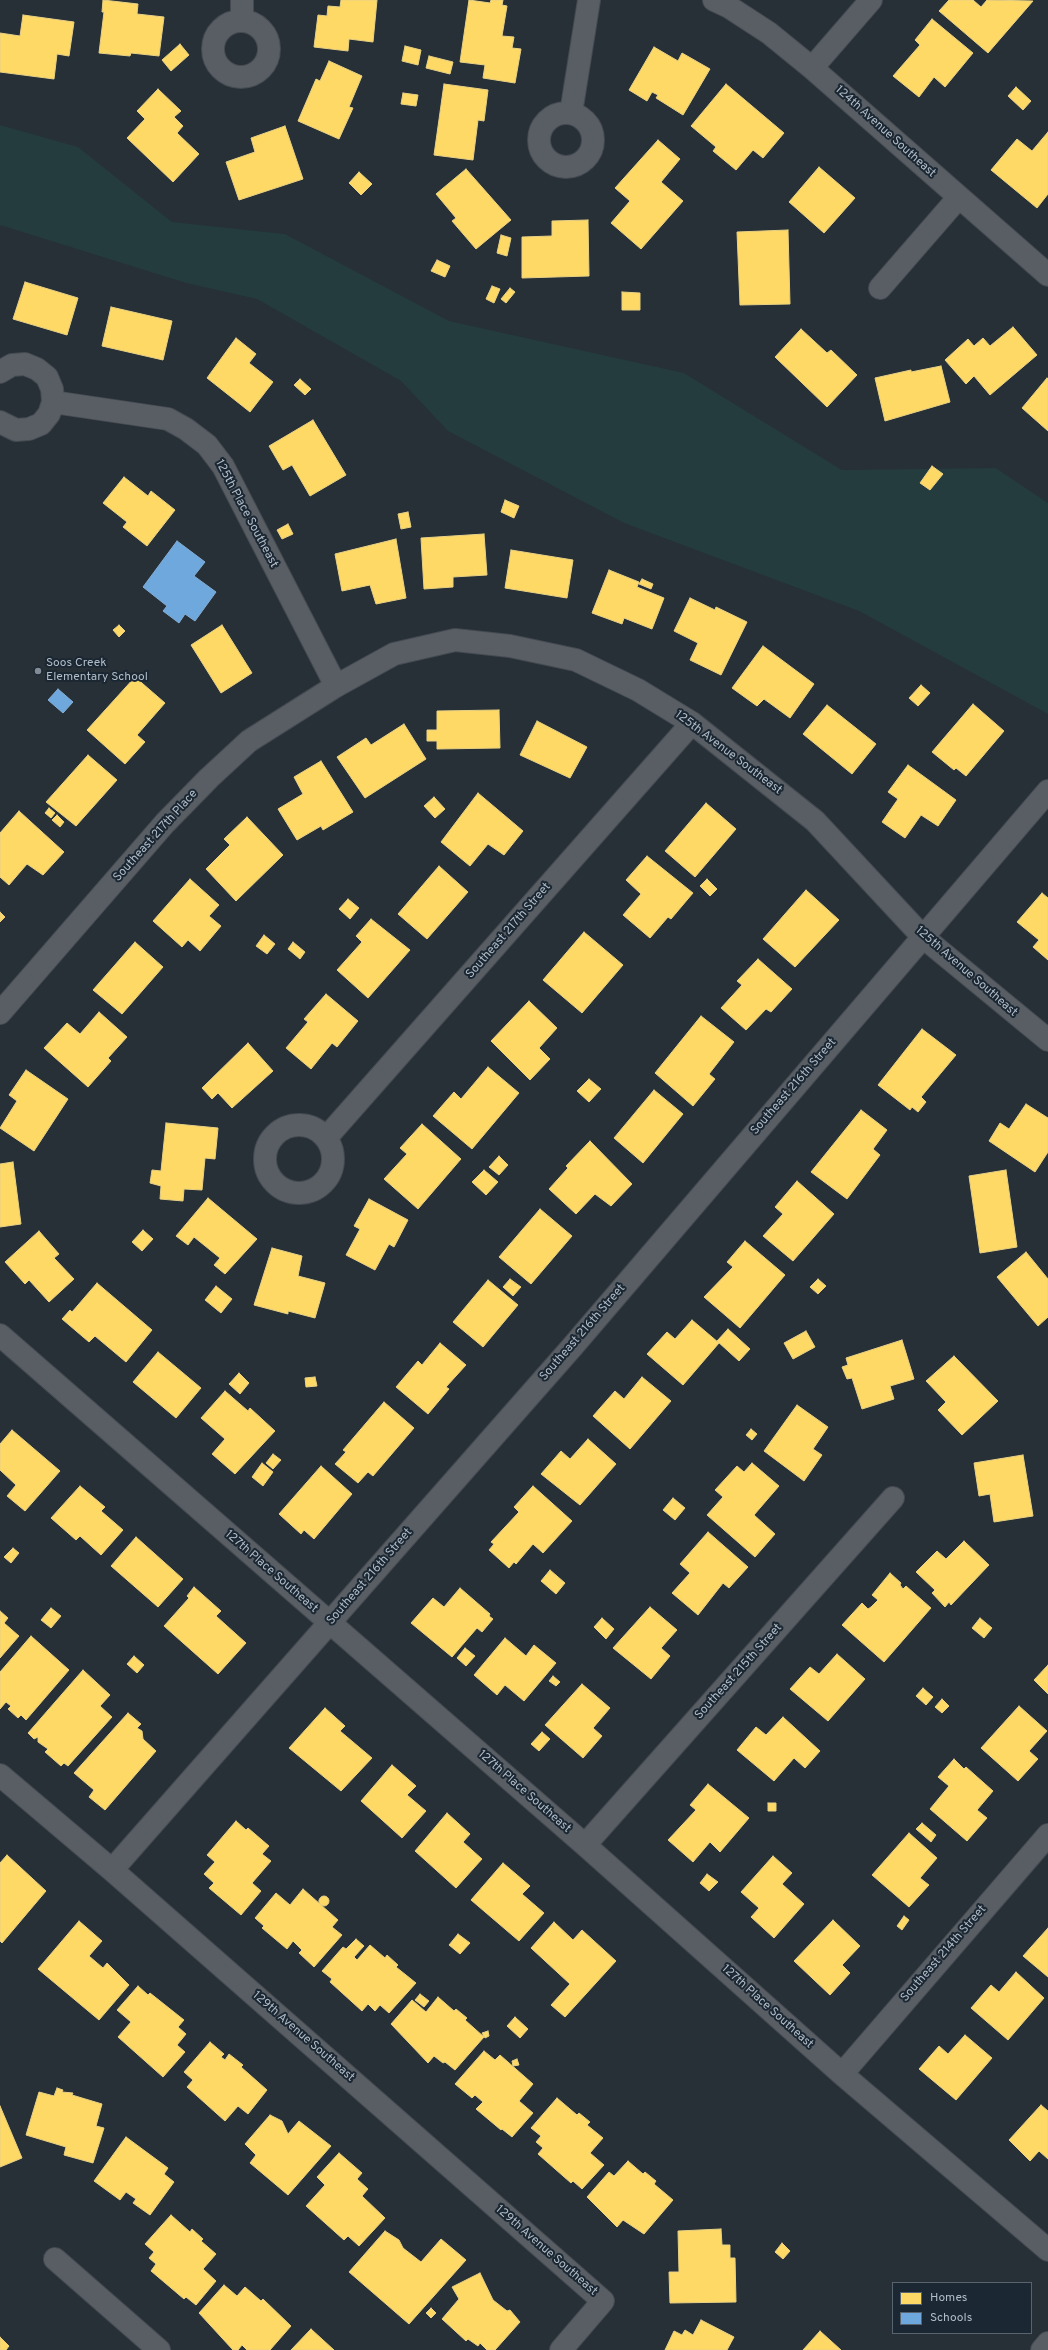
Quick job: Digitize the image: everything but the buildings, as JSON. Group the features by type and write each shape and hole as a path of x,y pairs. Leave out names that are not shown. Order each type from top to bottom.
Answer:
{"street":[{"path":"571,113 589,0"},
{"name":"124th Avenue Southeast","path":"714,0 729,7 769,33 812,68 1048,275"},
{"path":"812,68 871,0"},
{"path":"880,288 959,197"},
{"path":"0,372 12,366 25,364 37,369 47,377 52,389 53,402 49,414 41,424 29,429 16,430 0,422"},
{"name":"125th Place Southeast","path":"53,402 168,419 186,429 207,445 223,466 336,686"},
{"name":"125th Avenue Southeast","path":"336,686 394,654 455,640 510,646 576,660 638,690 692,723 814,821 923,937 1048,1040"},
{"name":"Southeast 217th Place","path":"0,1013 165,823 209,778 249,741 336,686"},
{"name":"Southeast 217th Street","path":"326,1138 692,723"},
{"name":"Southeast 216th Street","path":"112,1870 578,1340 1048,791"},
{"name":"127th Place Southeast","path":"0,1335 585,1845 842,2074 1048,2250"},
{"name":"Southeast 215th Street","path":"585,1845 892,1498"},
{"name":"129th Avenue Southeast","path":"0,1775 112,1870 603,2301 561,2350"},
{"name":"Southeast 214th Street","path":"842,2074 1048,1835"},
{"path":"55,2259 159,2350"},
{"path":"1042,2350 1048,2344"}],"green space":[{"path":"0,125 78,147 172,222 285,234 449,321 684,373 842,470 996,468 1048,503 1048,714 859,611 624,523 448,431 401,381 257,299 186,283 0,225"}],"place":[{"name":"Soos Creek Elementary School","path":"38,671"}]}
